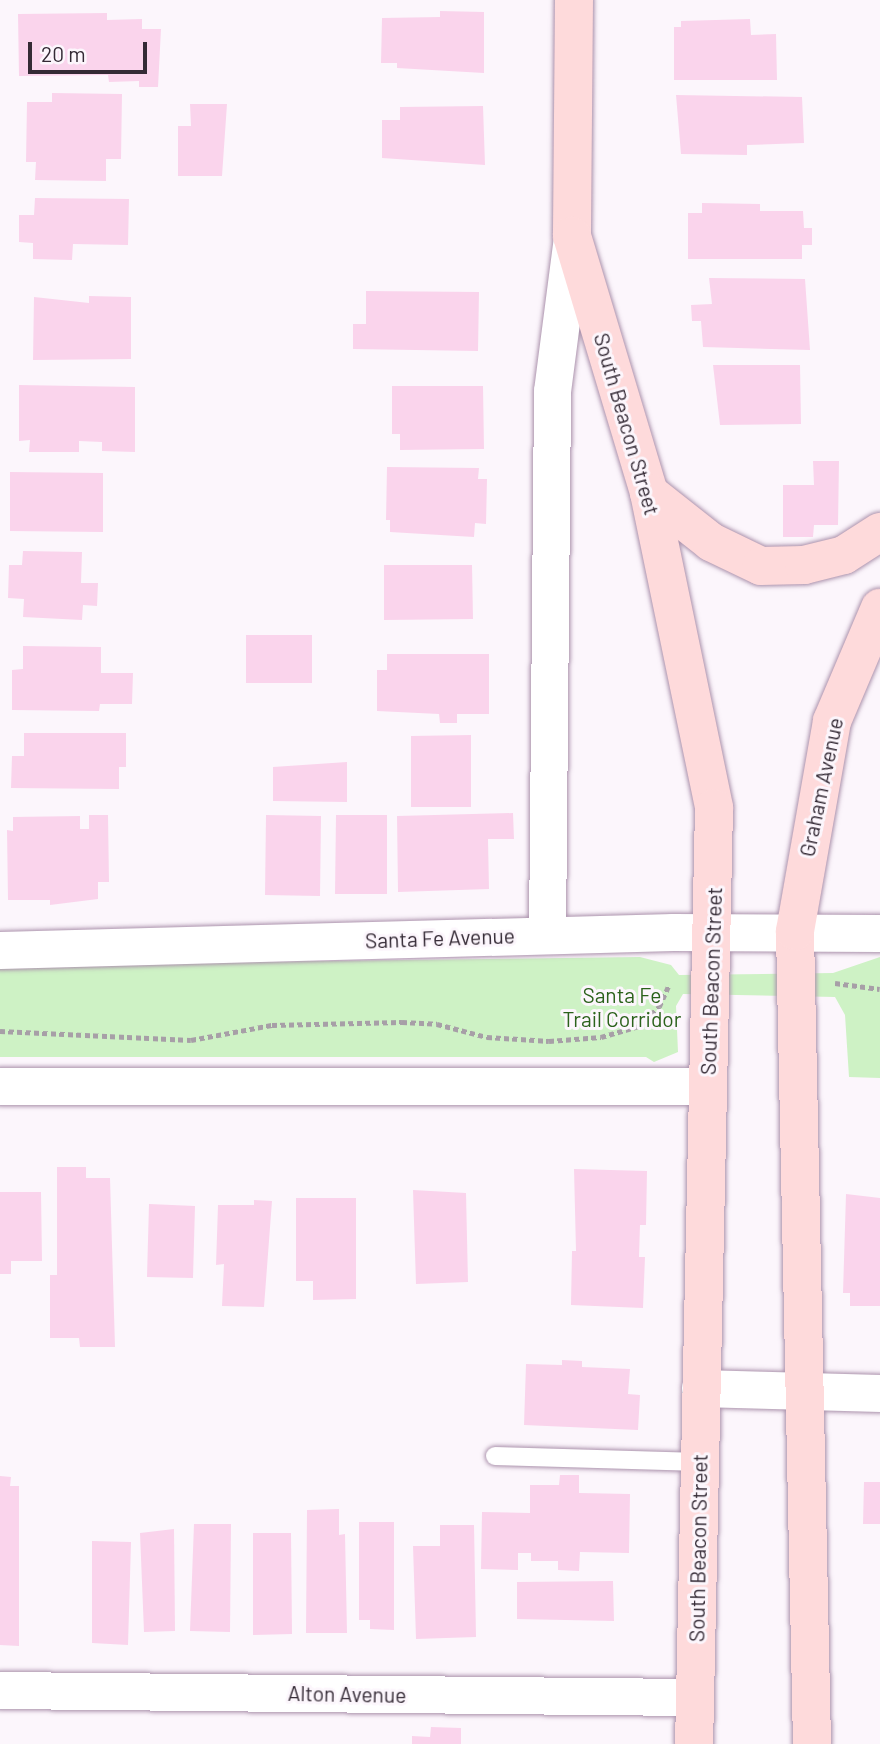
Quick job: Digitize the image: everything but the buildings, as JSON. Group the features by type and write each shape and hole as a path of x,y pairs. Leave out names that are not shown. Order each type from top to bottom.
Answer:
{"street":[{"name":"South Beacon Street","path":"547,935 552,391 572,236 574,0"},
{"name":"South Beacon Street","path":"572,236 649,493 714,808 694,1744"},
{"path":"649,493 711,542 761,566 804,565 844,555 880,532"},
{"name":"Graham Avenue","path":"795,931 832,721 880,608"},
{"path":"795,931 811,1744"},
{"name":"Santa Fe Avenue","path":"0,950 547,935 795,931 880,933"},
{"path":"0,1086 708,1086"},
{"path":"700,1388 880,1393"},
{"name":"Alton Avenue","path":"0,1690 694,1697"}],"lane":[{"path":"495,1456 700,1462"}],"path":[{"path":"0,1031 191,1040 272,1026 402,1022 437,1024 486,1037 549,1041 601,1037 639,1026 659,1007 671,980"},
{"path":"834,983 880,989"}],"green space":[{"name":"Santa Fe Trail Corridor","path":"640,957 671,965 679,975 833,973 880,957 880,1078 849,1077 845,1015 835,997 683,994 676,1006 678,1052 654,1062 646,1057 0,1057 0,965"}]}
